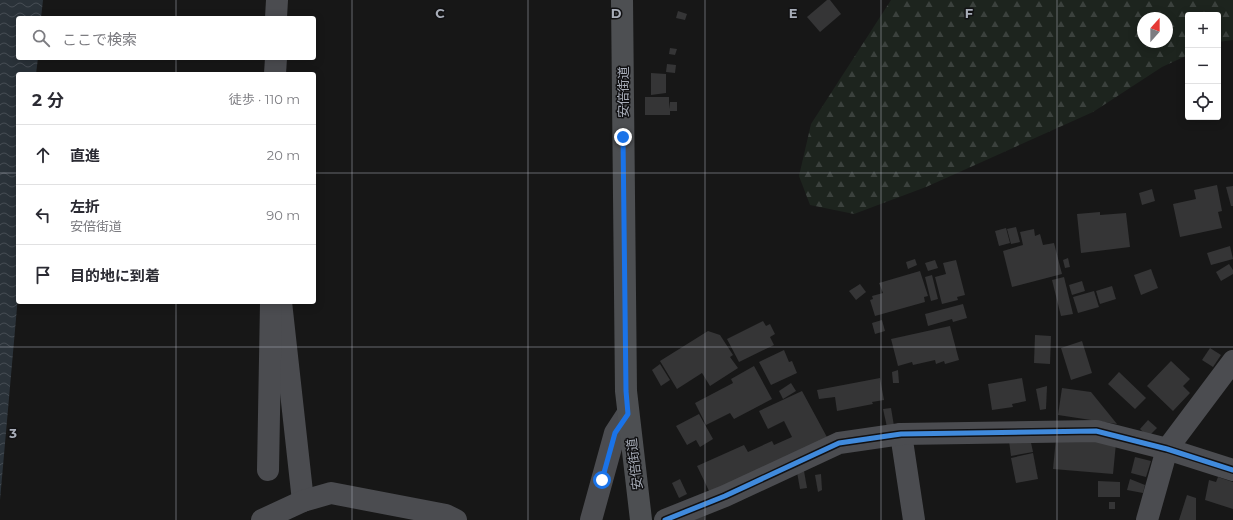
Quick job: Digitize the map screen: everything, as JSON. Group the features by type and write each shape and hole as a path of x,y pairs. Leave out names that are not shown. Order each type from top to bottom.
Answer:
{"main road":[{"name":"安倍街道","path":"622,0 626,391 641,520"}],"street":[{"path":"276,16 277,0"},
{"path":"276,60 276,72"},
{"path":"268,470 271,304"},
{"path":"281,304 303,501"},
{"path":"1147,520 1167,449 1233,361"},
{"path":"591,520 615,433 628,414"},
{"path":"665,520 725,496 839,443 901,434 1096,431 1167,449 1233,470"},
{"path":"901,434 914,520"},
{"path":"262,520 303,501 331,493 446,515 456,520"}],"green space":[{"path":"891,0 1233,0 1233,40 1221,42 1221,12 1185,12 1185,56 1162,67 1093,112 926,187 854,214 810,205 799,176 811,124"}],"water":[{"path":"0,0 43,0 41,16 16,16 16,60 38,60 36,72 16,72 16,304 17,304 0,500"}],"building":[{"path":"827,0 830,0 841,14 820,32 807,17"},
{"path":"678,11 687,14 685,20 676,18"},
{"path":"670,48 677,49 675,55 669,54"},
{"path":"667,64 676,65 675,73 666,72"},
{"path":"651,73 666,74 666,93 651,95"},
{"path":"645,97 669,97 669,109 670,102 677,102 677,111 670,111 670,115 645,115"},
{"path":"1217,185 1222,211 1218,212 1222,228 1180,237 1173,204 1196,199 1194,190"},
{"path":"1233,186 1233,206 1231,206 1226,187"},
{"path":"1152,189 1155,201 1142,205 1139,193"},
{"path":"1100,212 1100,215 1126,213 1130,247 1081,253 1077,214"},
{"path":"1016,227 1020,242 1011,244 1007,229"},
{"path":"1006,228 1010,243 999,246 995,231"},
{"path":"1034,229 1035,236 1040,234 1043,245 1054,243 1062,274 1012,287 1003,251 1023,245 1020,232"},
{"path":"1230,246 1233,259 1211,265 1207,253"},
{"path":"1068,258 1070,267 1065,268 1063,260"},
{"path":"915,259 917,265 908,269 906,262"},
{"path":"935,260 938,268 928,271 925,263"},
{"path":"956,260 965,295 957,297 958,300 942,304 935,277 946,274 943,263"},
{"path":"1229,264 1233,270 1233,274 1221,281 1216,272"},
{"path":"1151,269 1158,288 1141,295 1134,275"},
{"path":"920,271 928,296 924,297 925,302 875,316 870,300 873,299 872,296 883,293 879,283"},
{"path":"932,275 938,299 931,301 925,277"},
{"path":"1064,277 1073,314 1061,316 1052,280"},
{"path":"1082,281 1085,291 1072,295 1069,285"},
{"path":"860,284 866,292 856,300 849,291"},
{"path":"1112,286 1116,299 1100,304 1096,291"},
{"path":"1094,291 1099,307 1078,313 1073,297"},
{"path":"963,304 967,318 953,322 952,319 928,326 925,314"},
{"path":"882,320 885,331 875,334 872,323"},
{"path":"763,321 766,326 770,324 775,334 770,337 774,345 739,362 727,339"},
{"path":"950,326 959,360 945,364 944,361 936,364 935,360 913,365 912,362 898,366 891,339"},
{"path":"708,331 720,335 733,355 730,357 738,368 710,386 702,373 677,389 660,361"},
{"path":"1035,335 1051,336 1050,364 1034,363"},
{"path":"1082,341 1092,373 1071,380 1061,348"},
{"path":"1210,348 1221,355 1213,367 1202,360"},
{"path":"784,350 789,362 792,361 797,373 771,385 759,362"},
{"path":"1171,361 1190,379 1183,386 1190,393 1173,411 1147,386"},
{"path":"660,364 670,380 661,386 652,370"},
{"path":"754,366 772,399 734,419 730,413 706,425 695,403 733,383 731,379"},
{"path":"898,370 899,383 893,383 892,372"},
{"path":"1119,372 1146,398 1135,409 1108,384"},
{"path":"880,378 884,400 872,402 873,404 837,411 835,397 819,399 817,390"},
{"path":"1022,378 1026,401 1012,404 1013,407 992,410 988,384"},
{"path":"791,383 796,391 783,399 779,391"},
{"path":"1047,386 1046,409 1040,410 1036,389"},
{"path":"1062,388 1091,392 1117,424 1058,415"},
{"path":"802,391 828,439 710,493 697,466 744,445 748,452 772,441 774,445 792,437 784,421 768,429 759,411"},
{"path":"891,408 894,426 887,427 883,409"},
{"path":"699,414 713,439 700,447 696,440 687,445 676,426"},
{"path":"1148,420 1157,428 1148,437 1140,429"},
{"path":"1030,438 1033,452 1011,456 1009,441"},
{"path":"1056,438 1116,443 1113,474 1053,469"},
{"path":"1033,453 1038,479 1016,483 1011,458"},
{"path":"1135,457 1151,461 1146,477 1131,473"},
{"path":"804,471 807,488 800,489 797,472"},
{"path":"821,474 822,490 818,492 815,475"},
{"path":"1218,477 1233,482 1233,509 1205,500 1209,480 1216,482"},
{"path":"680,479 687,494 679,498 672,483"},
{"path":"1130,479 1145,485 1143,493 1127,490"},
{"path":"1098,481 1120,482 1120,497 1098,497"},
{"path":"1187,495 1196,498 1196,520 1179,520"},
{"path":"1109,502 1115,502 1115,509 1109,509"},
{"path":"704,514 705,520 682,520"}],"cycle path":[{"path":"665,520 725,496 839,443 901,434 1096,431 1167,449 1233,470"}],"route":[{"path":"602,480 615,433 628,414 626,391 623,137"}]}
